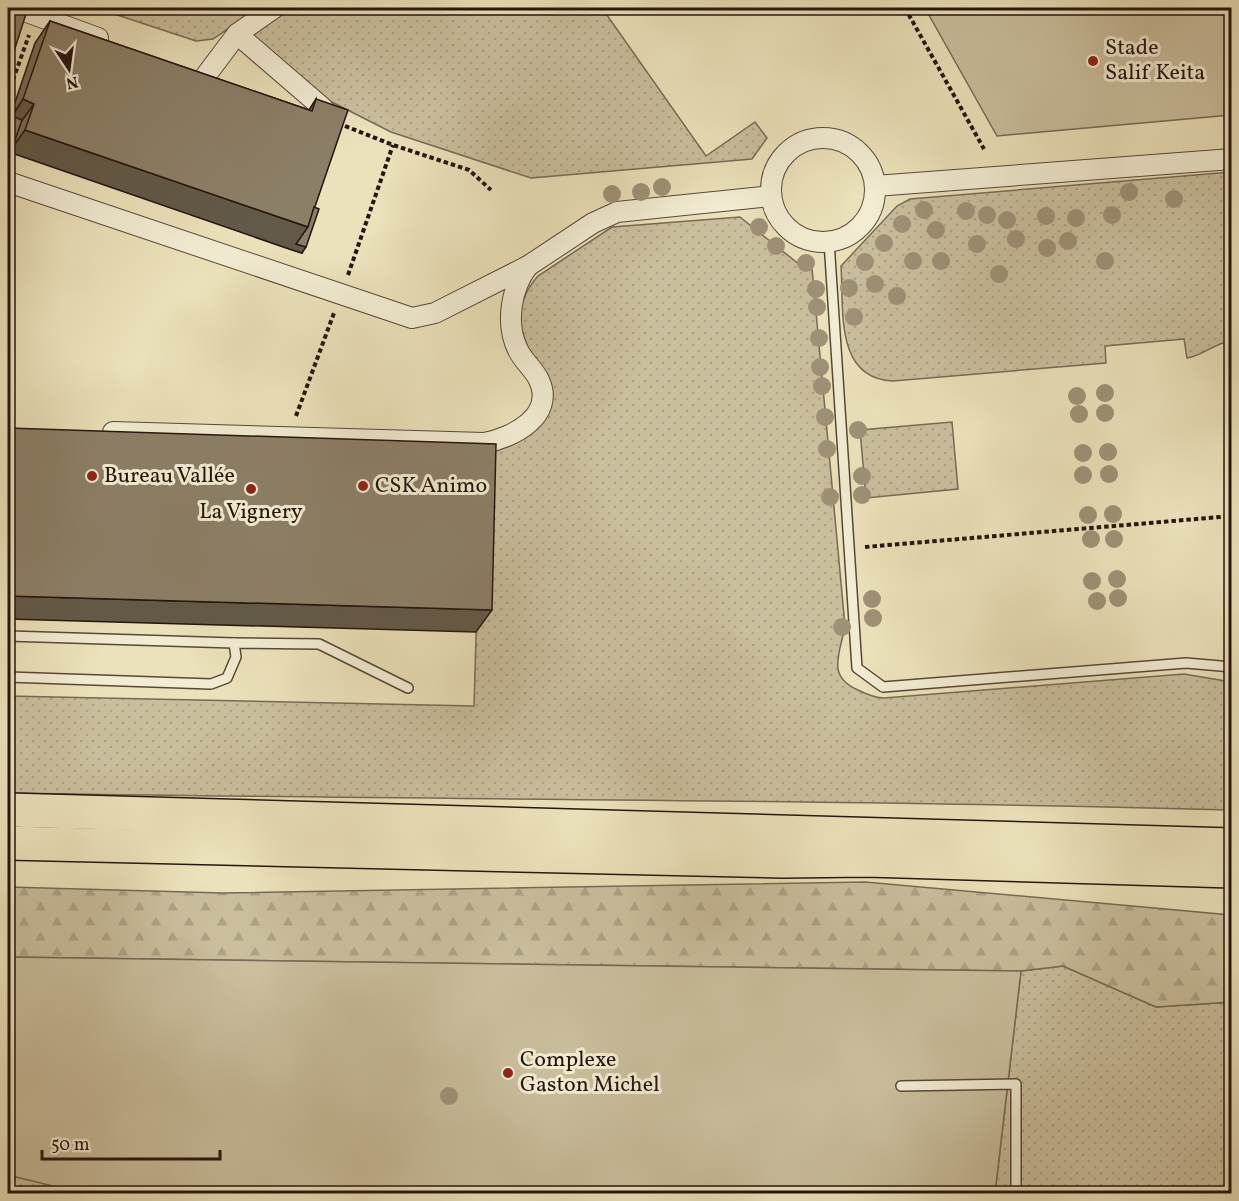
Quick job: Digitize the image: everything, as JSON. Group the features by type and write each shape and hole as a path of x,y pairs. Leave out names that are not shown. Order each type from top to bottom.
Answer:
{"highway":[{"path":"8,810 1232,845"},
{"path":"979,838 1232,835"},
{"path":"8,843 782,861 868,860 1232,871"},
{"path":"868,860 1232,894"}],"street":[{"path":"16,8 114,44"},
{"path":"204,78 237,34 274,8"},
{"path":"237,34 324,109 333,120"},
{"path":"182,69 226,85"},
{"path":"294,107 333,120"},
{"path":"813,138 830,138 847,144 861,154 870,169 875,186 874,202 858,229 844,237 829,241 813,241 797,235 784,225 775,212 771,196 771,184 779,161 786,152 813,138"},
{"path":"875,186 1232,159"},
{"path":"8,182 412,318 435,313 528,266 593,223 617,212 771,196"},
{"path":"92,431 484,443 504,438 523,429 537,413 542,398 540,380 518,349 511,319 517,284 528,266"}],"lane":[{"path":"829,241 857,668 883,687 1186,663 1232,667"},
{"path":"8,636 319,644 408,688"},
{"path":"8,677 211,684 227,678 236,657 234,643"},
{"path":"902,1086 1016,1084 1016,1194"}],"path":[{"path":"905,8 984,149"},
{"path":"8,94 36,15"},
{"path":"333,120 393,145 469,170 491,190"},
{"path":"288,437 341,295 393,145"},
{"path":"850,548 1232,516"}],"green space":[{"path":"96,8 258,8 213,39 196,41"},
{"path":"291,8 602,8 706,156 755,122 767,138 752,159 531,178 391,132 322,97 250,35"},
{"name":"Stade Salif Keita","path":"925,8 1231,8 1231,115 997,136"},
{"path":"1231,172 1231,341 1187,358 1184,339 1105,346 1106,363 893,381 874,377 860,368 851,355 843,320 841,266 897,206 910,199"},
{"path":"740,217 805,269 812,269 845,626 838,655 842,678 861,691 874,697 884,698 1184,674 1231,682 1231,810 8,793 8,696 474,706 481,466 488,450 505,445 549,385 522,331 520,318 522,304 528,291 538,276 612,227"},
{"path":"952,422 958,489 866,498 860,430"},
{"path":"865,882 1231,915 1232,1002 1156,1007 1063,966 1021,971 8,957 8,887 223,893"},
{"name":"Complexe Gaston Michel","path":"8,957 1021,971 995,1193 85,1194 8,1175"},
{"path":"1063,966 1156,1007 1231,1002 1231,1193 995,1194 1021,971"},
{"path":"8,1175 85,1193 8,1193"}],"building":[{"path":"8,8 26,14 8,70"},
{"path":"50,21 312,111 316,99 348,110 308,227 25,130 34,104 23,99"},
{"path":"12,116 22,120 13,146 8,144 8,129"},
{"path":"314,207 319,209 306,247 296,244 308,227"},
{"path":"8,428 496,444 492,610 8,596"}],"place":[{"name":"Stade Salif Keita","path":"1093,61"},
{"name":"Bureau Vallée","path":"92,476"},
{"name":"CSK Animo","path":"363,486"},
{"name":"La Vignery","path":"251,489"},
{"name":"Complexe Gaston Michel","path":"508,1073"}]}
